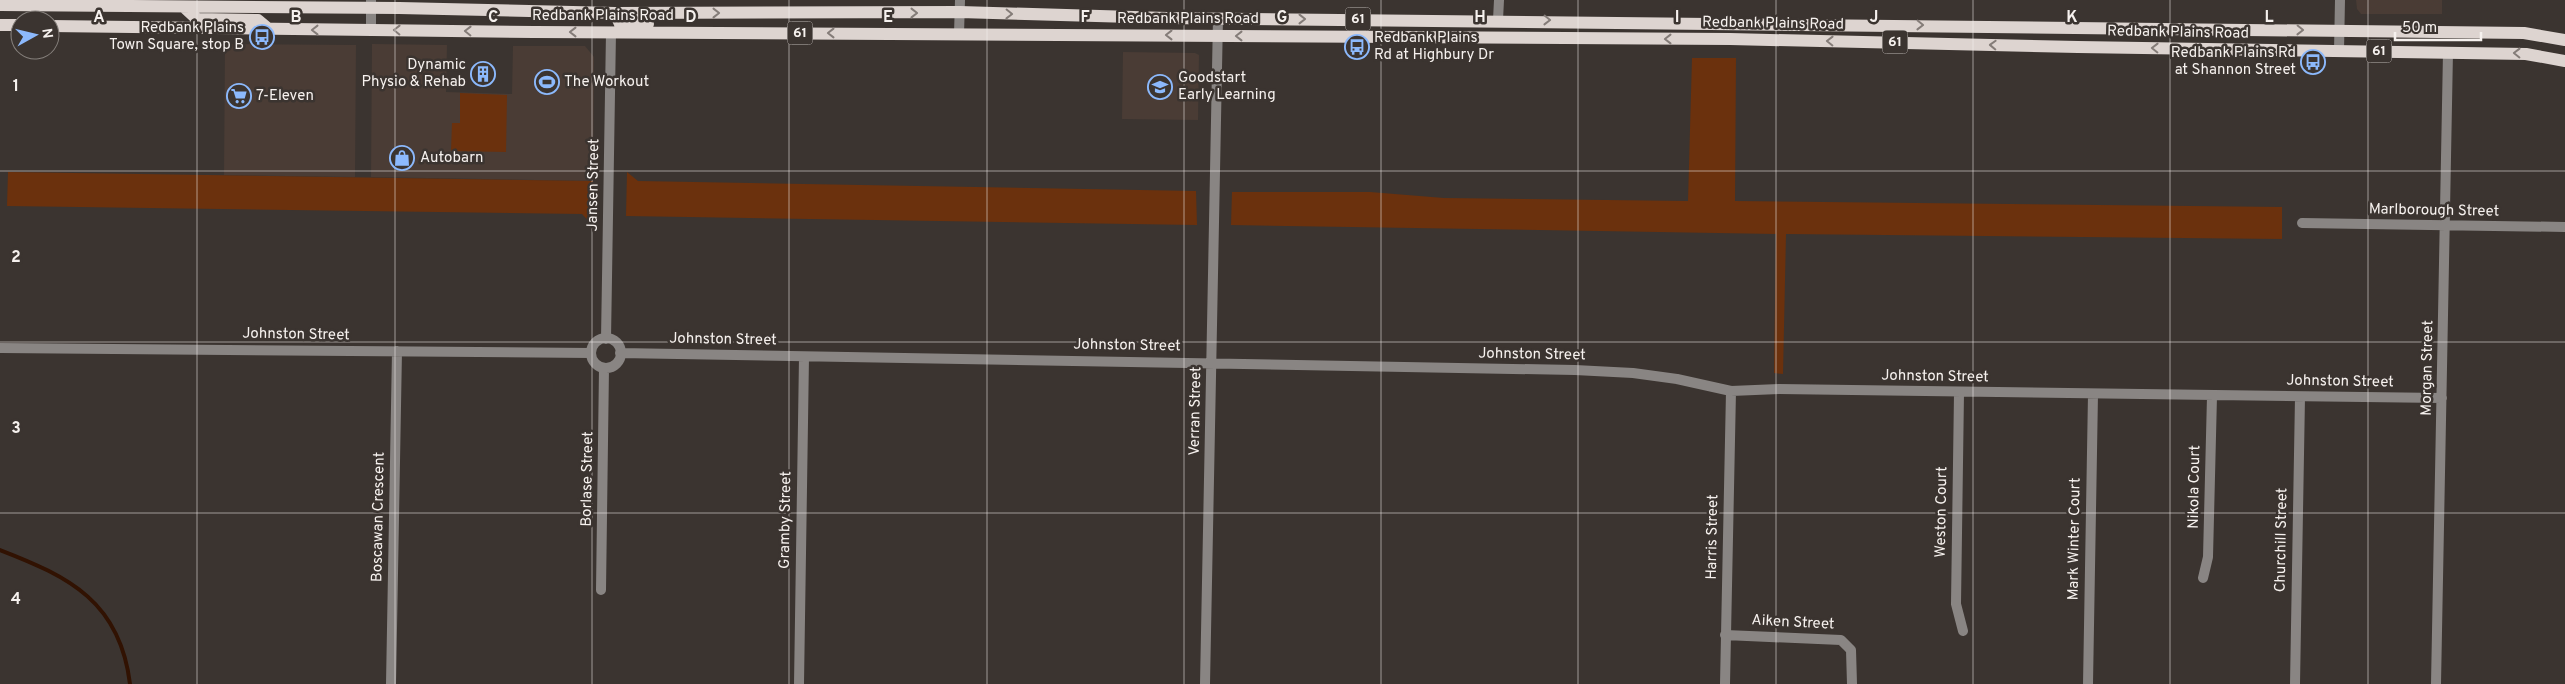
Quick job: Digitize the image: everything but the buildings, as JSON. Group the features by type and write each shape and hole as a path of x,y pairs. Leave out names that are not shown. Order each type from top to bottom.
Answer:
{"main road":[{"name":"Redbank Plains Road","path":"0,5 39,3 184,7 371,4 615,13 960,6 1218,18 2524,34 2565,40"},
{"path":"184,7 197,19 258,20 270,30"},
{"path":"615,13 620,24 675,25 684,33"},
{"name":"Redbank Plains Road","path":"60,26 270,30 1730,39 2526,54 2565,61"}],"street":[{"path":"1498,20 1499,0"},
{"path":"2339,51 2340,0"},
{"path":"371,4 371,30"},
{"path":"960,6 960,34"},
{"name":"Verran Street","path":"1205,684 1218,18"},
{"name":"Jansen Street","path":"606,338 611,32"},
{"name":"Morgan Street","path":"2436,684 2448,52"},
{"name":"Marlborough Street","path":"2302,223 2445,227 2565,227"},
{"path":"606,338 616,343 620,353 615,364 604,368 595,363 591,353 595,343 606,338"},
{"name":"Johnston Street","path":"0,348 591,353"},
{"name":"Boscawan Crescent","path":"391,684 397,352"},
{"name":"Johnston Street","path":"620,353 1212,363 1634,373 1677,378 1731,391 1779,389 1959,393 2442,398"},
{"name":"Gramby Street","path":"799,684 804,357"},
{"name":"Borlase Street","path":"602,590 604,368"},
{"name":"Harris Street","path":"1725,684 1731,391"},
{"name":"Weston Court","path":"1959,393 1956,604 1964,631"},
{"name":"Mark Winter Court","path":"2088,684 2093,394"},
{"name":"Nikola Court","path":"2203,578 2208,557 2212,396"},
{"name":"Churchill Street","path":"2295,684 2300,397"},
{"name":"Aiken Street","path":"1726,635 1841,640 1851,650 1852,684"}],"shaded area":[{"path":"2356,0 2442,0 2442,14 2361,14 2357,9"},
{"path":"225,44 356,45 355,177 224,175"},
{"path":"372,44 447,45 446,92 512,94 513,46 585,46 594,57 593,181 371,177"},
{"name":"Goodstart Early Learning","path":"1123,52 1195,53 1199,55 1198,120 1122,119"},
{"path":"1692,58 1736,58 1735,201 2282,207 2282,239 1786,234 1783,374 1774,373 1776,234 1231,225 1232,192 1370,192 1444,198 1688,201"},
{"path":"460,93 507,95 506,152 451,151 452,123 460,123"},
{"path":"8,172 593,181 592,225 582,214 7,206"},
{"path":"627,172 638,181 1196,191 1197,225 626,216"}],"waterway":[{"path":"0,550 48,571 88,596 103,613 115,632 124,656 130,684"}],"place":[{"name":"Redbank Plains Town Square, stop B","path":"262,37"},
{"name":"Redbank Plains Rd at Highbury Dr","path":"1357,47"},
{"name":"Redbank Plains Rd at Shannon Street","path":"2313,62"},
{"name":"Dynamic Physio & Rehab","path":"483,74"},
{"name":"The Workout","path":"547,82"},
{"name":"Goodstart Early Learning","path":"1160,87"},
{"name":"7-Eleven","path":"239,96"},
{"name":"Autobarn","path":"402,158"}]}
